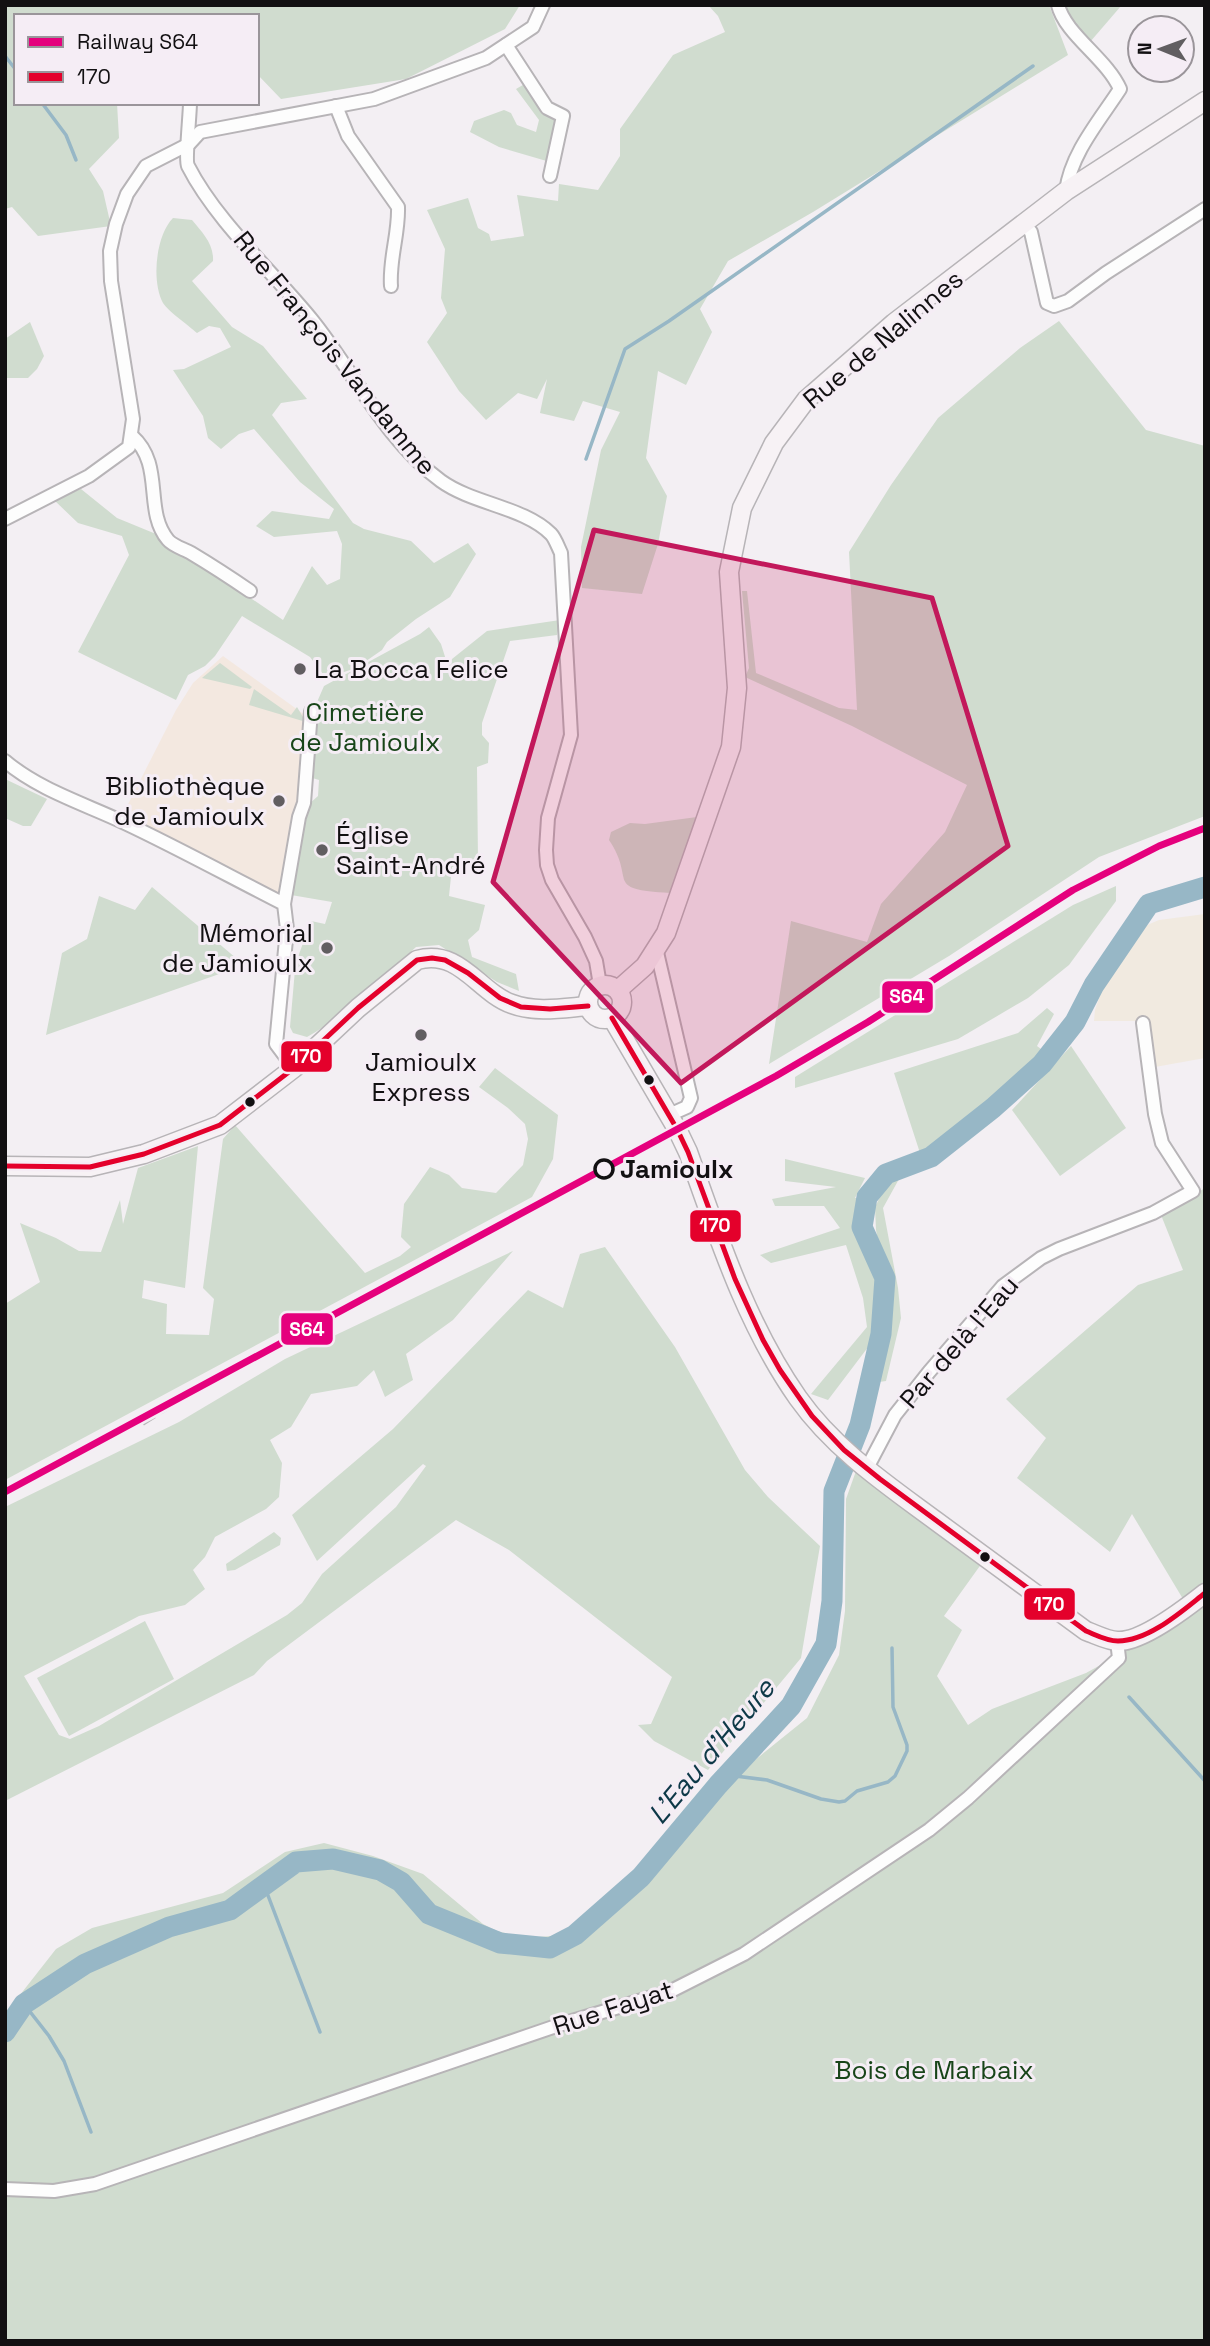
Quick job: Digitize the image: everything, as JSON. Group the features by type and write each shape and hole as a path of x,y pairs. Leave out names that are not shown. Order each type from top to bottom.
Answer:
{"street":[{"path":"5,519 89,476 129,447 133,419 111,281 110,251 116,224 135,180 146,166 189,144 200,132 374,99 486,58 533,27 543,5"},
{"path":"1058,5 1059,11 1076,33 1114,75 1120,89 1078,154 1068,175 1066,191"},
{"path":"506,45 547,108 564,116 550,176"},
{"name":"Rue de Nalinnes","path":"618,990 645,966 666,933 731,747 737,688 729,572 742,508 774,443 806,400 894,323 1066,191 1205,102"},
{"name":"Rue François Vandamme","path":"190,105 186,163 219,212 313,322 355,383 417,460 442,482 476,500 535,522 552,535 561,552 571,735 548,818 545,850 552,880 596,961 600,985"},
{"path":"336,106 348,136 398,207 399,221 390,271 391,286"},
{"path":"1024,224 1031,232 1048,303 1054,306 1068,301 1205,209"},
{"path":"132,436 139,442 147,457 155,488 155,517 169,542 190,552 250,591"},
{"path":"294,1068 276,1044 287,929 284,904 299,817 304,803 311,711"},
{"path":"5,761 47,788 125,823 284,904"},
{"path":"656,948 691,1098 687,1107 669,1115"},
{"path":"5,1166 90,1167 145,1154 220,1125 294,1068 358,1007 417,960 429,956 442,958 463,969 509,1003 531,1010 588,1006"},
{"path":"600,985 610,985 618,990 622,997 622,1007 618,1014 603,1019 594,1015 587,1001 591,991 600,985"},
{"path":"612,1018 680,1135 751,1315 773,1359 799,1399 828,1434 864,1468 1086,1631 1117,1641 1173,1619 1205,1593"},
{"name":"Par delà l'Eau","path":"864,1468 895,1415 1003,1286 1041,1258 1153,1213 1199,1187 1162,1143 1155,1114 1143,1023"},
{"name":"Rue Fayat","path":"5,2189 54,2191 95,2184 562,2024 669,1992 716,1970 876,1867 959,1806 1119,1658 1117,1641"}],"highlighted area":[{"path":"594,530 932,598 1008,846 681,1083 493,882"}],"shaded area":[{"path":"223,656 305,715 300,778 280,897 121,818 176,710 193,683"},
{"path":"1205,914 1205,1058 1155,1067 1148,1021 1094,1021 1095,1010 1106,978 1125,946 1140,928 1159,920"}],"green space":[{"path":"5,5 520,5 505,29 406,79 281,99 259,76 259,14 14,14 14,105 117,105 119,138 89,169 103,191 111,226 38,236 12,207 5,209"},
{"path":"708,5 1049,5 1068,55 813,212 728,261 700,309 712,332 686,385 658,371 646,458 667,496 658,544 642,594 582,588 581,547 601,450 620,412 583,401 574,421 540,413 547,379 537,399 518,393 486,420 459,391 427,342 447,313 441,298 445,249 427,210 468,198 478,228 489,234 491,241 524,236 517,195 558,201 559,184 598,190 620,156 620,129 673,55 725,32 718,16"},
{"path":"1064,5 1121,6 1090,42 1072,23"},
{"path":"528,82 559,125 550,162 499,147 470,132 474,121 504,110 511,113 517,125 536,132 539,120 516,89"},
{"path":"173,218 192,220 212,249 213,261 192,281 232,327 263,346 307,399 281,403 272,415 353,523 364,529 411,541 434,563 468,543 476,554 450,597 416,619 387,642 382,650 356,668 326,678 310,657 242,616 215,656 205,666 188,675 176,700 78,652 129,555 122,536 78,523 54,500 81,489 117,518 156,534 283,620 312,566 327,585 340,579 342,544 337,531 274,537 256,526 272,511 329,519 334,509 300,482 254,429 239,434 221,449 208,438 203,416 173,370 184,369 231,347 220,328 209,326 197,333 163,303 157,283 157,259 163,235"},
{"path":"1059,321 1146,430 1205,446 1205,816 1099,857 949,956 769,1064 791,921 867,942 881,904 945,832 967,785 852,726 745,677 749,668 742,591 747,591 756,673 839,708 857,710 849,552 938,418 1020,348"},
{"path":"30,322 44,356 28,378 5,378 5,339"},
{"name":"Cimetière de Jamioulx","path":"560,620 557,635 510,641 482,723 482,735 489,743 488,763 477,767 478,862 452,867 449,896 485,905 479,930 468,940 472,957 516,974 519,991 497,982 439,945 416,947 337,1018 307,1037 293,1033 290,1027 296,958 311,921 325,924 332,902 291,895 302,815 318,796 319,780 309,777 314,709 324,686 429,627 441,644 447,663 487,631"},
{"path":"220,663 252,687 250,689 202,678"},
{"path":"254,689 291,715 297,707 306,722 249,705"},
{"path":"5,779 47,799 31,826 23,826 5,818"},
{"path":"697,817 670,893 636,889 628,885 609,840 611,832 630,823 645,824"},
{"path":"1116,886 1116,901 1069,965 1028,998 958,1039 795,1088 795,1077 1073,905"},
{"path":"152,887 243,964 242,966 46,1035 62,953 87,939 99,896 135,910"},
{"path":"1047,1008 1054,1014 1037,1046 1045,1052 962,1127 920,1153 894,1073 1018,1033"},
{"path":"1071,1046 1126,1128 1060,1176 1012,1110"},
{"path":"495,1068 558,1115 553,1159 532,1197 5,1480 5,1304 40,1282 20,1223 79,1251 101,1252 120,1200 123,1224 138,1168 198,1146 185,1288 144,1280 142,1298 167,1304 166,1334 209,1335 214,1299 203,1288 223,1139 235,1125 365,1273 400,1256 411,1247 401,1237 404,1204 430,1167 449,1175 462,1188 496,1193 523,1165 528,1139 525,1124 479,1087"},
{"path":"785,1159 865,1178 855,1198 871,1197 867,1247 879,1283 878,1334 828,1400 811,1394 867,1327 863,1298 846,1245 771,1263 760,1255 840,1228 824,1206 775,1206 772,1199 836,1187 785,1181"},
{"path":"891,1175 899,1179 883,1208 901,1318 886,1381 879,1382 891,1311 876,1230 875,1207"},
{"path":"1205,1188 1205,1589 1186,1604 1132,1514 1110,1552 1017,1478 1046,1438 1006,1399 1138,1285 1183,1270 1161,1215"},
{"path":"605,1247 675,1347 745,1470 768,1497 820,1546 801,1658 708,1770 654,1741 638,1725 651,1724 672,1677 509,1550 456,1520 267,1661 254,1675 5,1801 5,1507 179,1422 285,1359 513,1251 453,1320 406,1354 413,1380 385,1397 374,1370 357,1386 311,1394 291,1427 270,1440 282,1463 279,1497 266,1509 215,1537 205,1557 193,1570 205,1589 185,1605 139,1616 24,1676 59,1735 70,1739 99,1726 287,1615 302,1603 322,1574 396,1507 426,1466 423,1464 317,1561 292,1515 393,1429 528,1290 563,1308 580,1254"},
{"name":"Bois de Marbaix","path":"856,1471 982,1563 944,1616 962,1630 937,1676 968,1725 992,1709 1086,1673 1205,1605 1205,2341 5,2341 5,2014 56,1949 92,1928 223,1893 285,1852 324,1843 373,1856 423,1874 483,1924 497,1931 524,1938 551,1936 601,1924 673,1852 752,1732 750,1764 807,1718 839,1655 845,1611 846,1499"},
{"path":"274,1532 281,1538 280,1545 235,1570 227,1571 226,1564"},
{"path":"145,1621 174,1679 69,1736 37,1678"}],"waterway":[{"path":"5,56 14,67"},
{"path":"586,459 625,349 1033,66"},
{"path":"44,105 66,135 76,160"},
{"name":"L'Eau d'Heure","path":"5,2032 24,2004 85,1964 169,1927 230,1910 296,1862 333,1859 380,1870 401,1882 429,1914 500,1943 550,1948 575,1935 641,1877 718,1785 791,1706 826,1644 832,1601 834,1491 860,1425 881,1334 885,1278 862,1227 867,1197 886,1174 931,1157 993,1108 1042,1064 1075,1022 1094,985 1149,904 1205,887"},
{"path":"727,1775 767,1780 821,1799 839,1802 845,1801 857,1791 888,1782 895,1776 907,1751 893,1707 892,1648"},
{"path":"1129,1697 1205,1781"},
{"path":"264,1885 320,2032"},
{"path":"24,2004 64,2061 91,2132"}],"railway":[{"path":"143,1424 213,1380"}],"rail line":[{"name":"S64","path":"5,1492 776,1076 868,1022 1073,890 1159,846 1205,828"}],"transit line":[{"name":"170","path":"5,1166 90,1167 144,1154 220,1125 294,1068 358,1008 417,960 445,960 468,973 500,998 521,1007 550,1009 588,1006"},
{"name":"170","path":"612,1018 688,1152 735,1279 763,1340 812,1416 844,1450 1086,1631 1098,1636 1118,1641 1141,1636 1176,1616 1205,1593"}],"place":[{"name":"La Bocca Felice","path":"300,669"},
{"name":"Bibliothèque de Jamioulx","path":"279,801"},
{"name":"Église Saint-André","path":"322,850"},
{"name":"Mémorial de Jamioulx","path":"327,948"},
{"name":"Jamioulx Express","path":"421,1035"},
{"name":"Jamioulx","path":"604,1169"}]}
